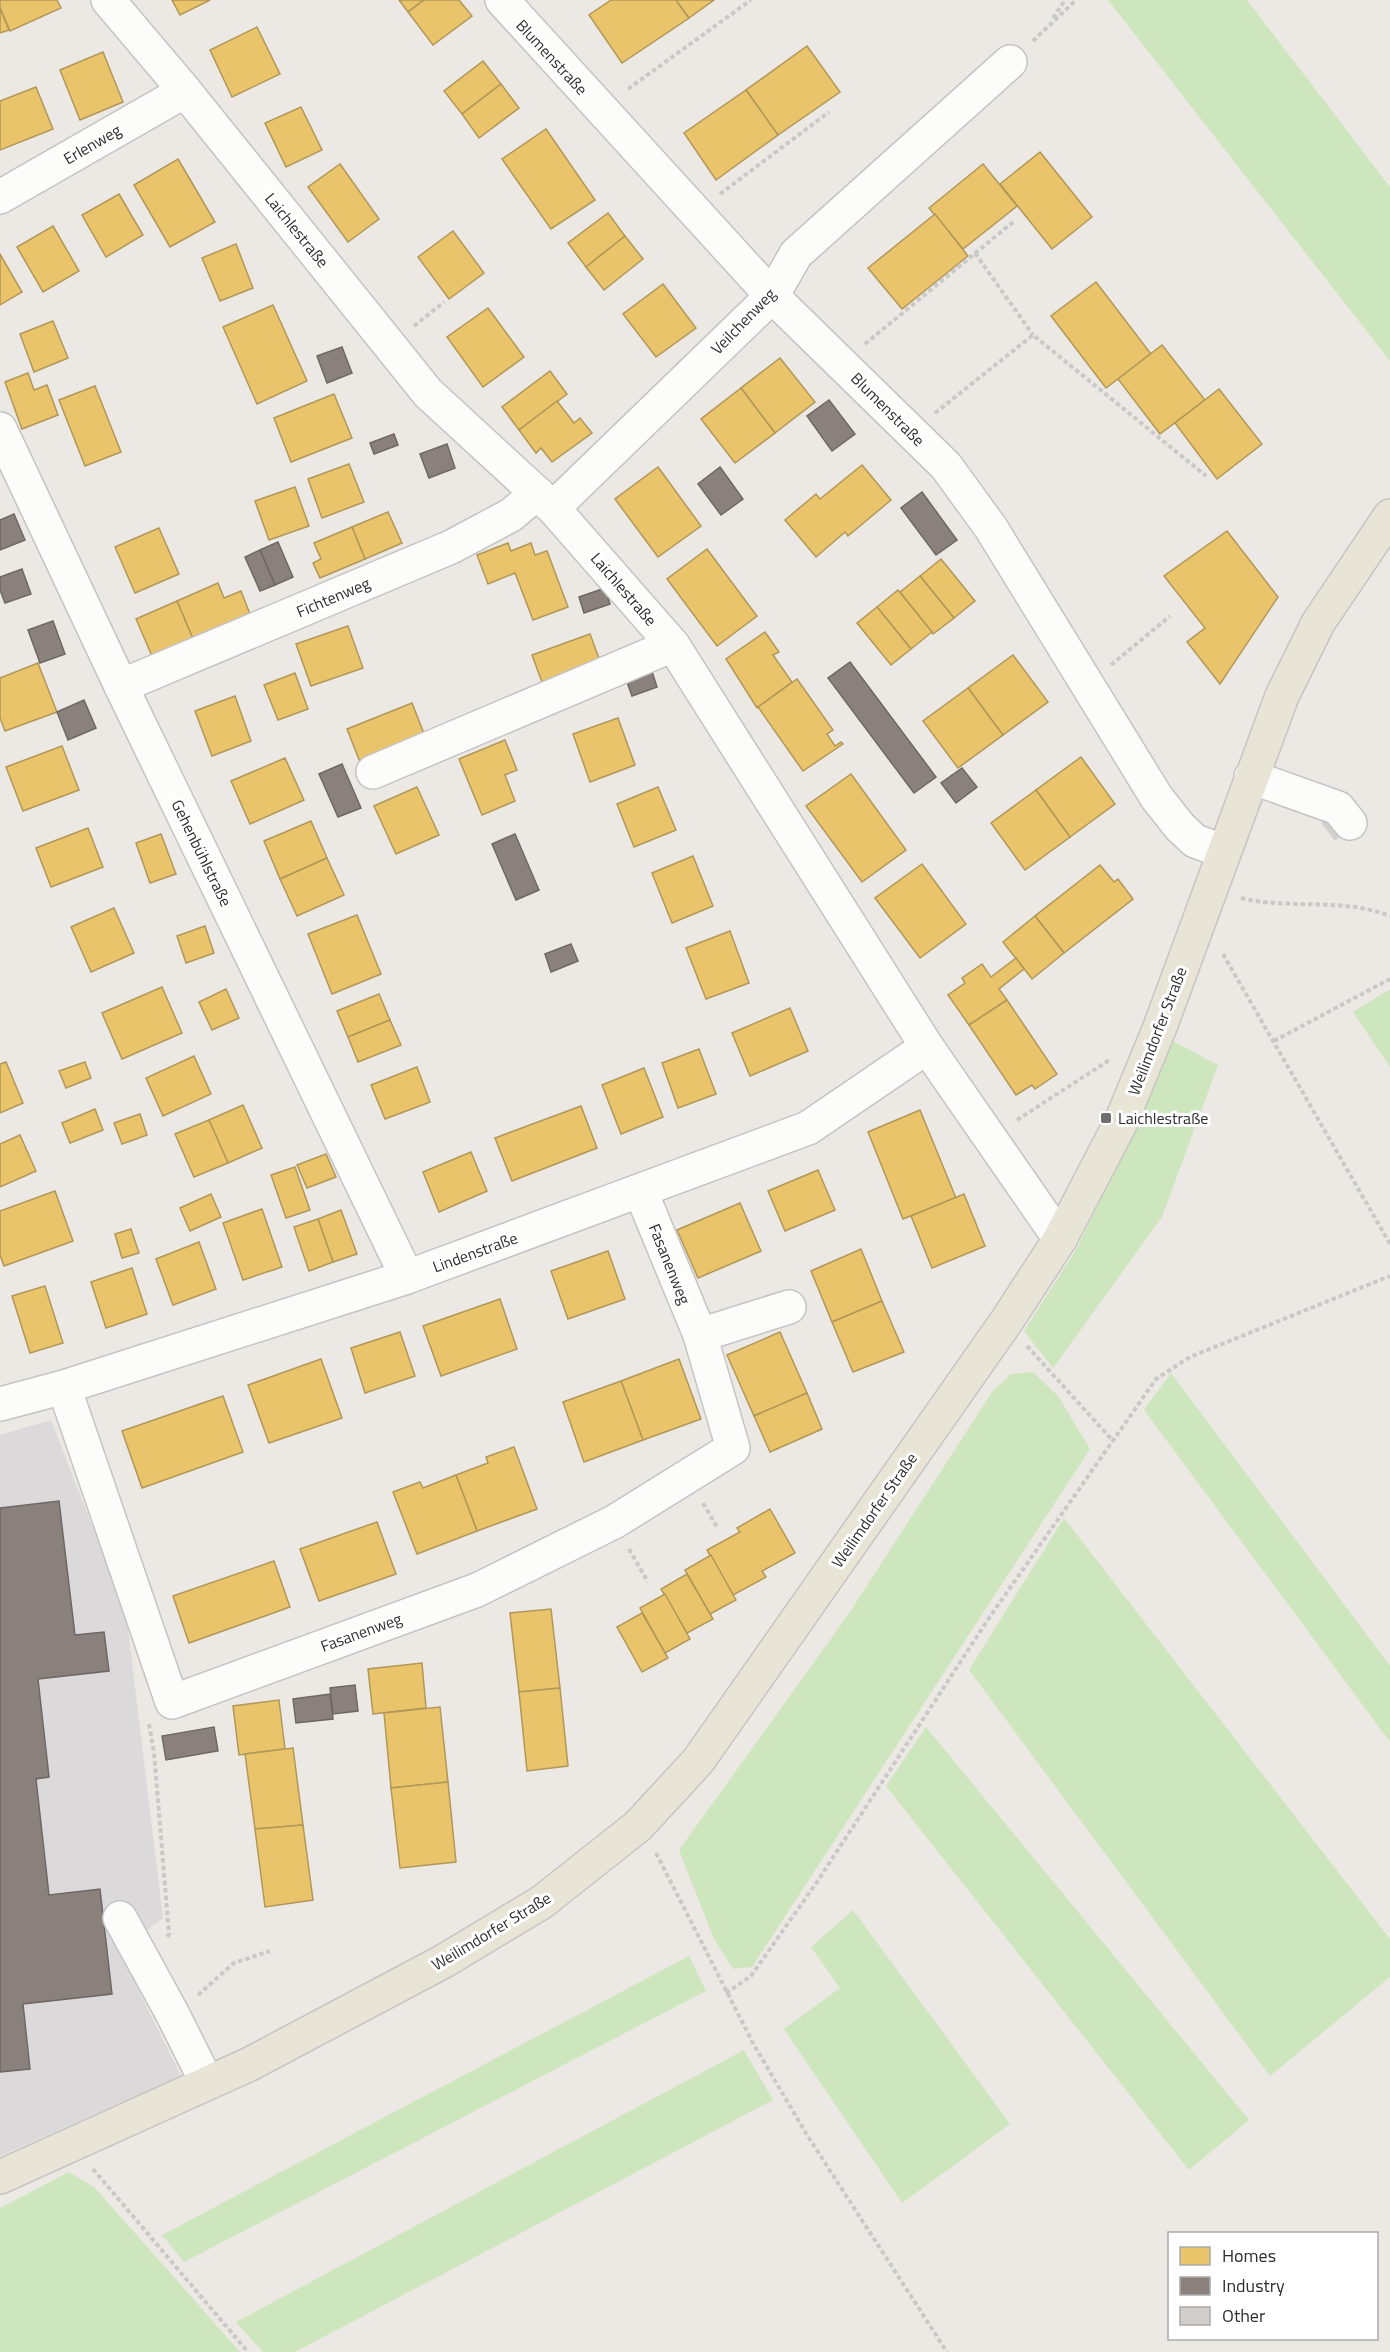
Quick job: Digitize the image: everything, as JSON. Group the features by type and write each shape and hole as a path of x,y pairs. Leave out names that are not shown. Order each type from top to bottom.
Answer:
{"main road":[{"name":"Weilimdorfer Straße","path":"0,2176 250,2064 464,1949 542,1902 638,1826 698,1761 1008,1319 1060,1239 1120,1124 1194,935 1208,891 1282,696 1318,622 1390,516"}],"street":[{"name":"Laichlestraße","path":"108,0 185,91 428,393 545,500 673,645 927,1047 1060,1239"},
{"name":"Blumenstraße","path":"502,0 772,296 945,466 991,528 1157,798 1180,827 1195,841 1223,851"},
{"name":"Veilchenweg","path":"545,500 772,296 796,254 1010,62"},
{"name":"Erlenweg","path":"0,197 185,91"},
{"name":"Gehenbühlstraße","path":"0,429 121,686 407,1277"},
{"name":"Fichtenweg","path":"121,686 451,548 511,515 545,500"},
{"path":"373,772 673,645"},
{"path":"1251,777 1338,808 1350,823"},
{"name":"Lindenstraße","path":"0,1404 64,1387 407,1277 641,1192 808,1128 927,1047"},
{"name":"Fasanenweg","path":"64,1387 172,1702 477,1590 614,1522 733,1448 700,1335 641,1192"},
{"path":"700,1335 789,1307"},
{"path":"120,1918 207,2083"}],"path":[{"path":"600,109 751,0"},
{"path":"1050,24 1065,0"},
{"path":"1010,62 1076,0"},
{"path":"696,213 829,112"},
{"path":"841,363 1013,222"},
{"path":"975,253 1033,334 1206,476"},
{"path":"389,345 444,302"},
{"path":"912,433 1033,334"},
{"path":"1087,684 1170,616"},
{"path":"1208,891 1264,904 1318,904 1371,908 1390,916"},
{"path":"1194,935 1215,943 1220,948 1390,1244"},
{"path":"1274,1041 1390,979"},
{"path":"988,1138 1119,1054"},
{"path":"726,1993 751,1976 810,1891 989,1618 1156,1379 1190,1357 1390,1276"},
{"path":"1008,1319 1029,1348 1113,1441"},
{"path":"146,1967 169,1934 152,1739"},
{"path":"638,1826 655,1850 726,1993 807,2135 947,2352"},
{"path":"172,2013 198,1995 234,1963 270,1951"},
{"path":"75,2141 99,2176 248,2352"}],"shaded area":[{"path":"51,1420 126,1613 163,1918 119,1951 181,2076 0,2156 0,1435"}],"green space":[{"path":"1108,0 1247,0 1390,187 1390,361"},
{"path":"1390,989 1390,1067 1353,1012"},
{"path":"1173,1041 1218,1065 1162,1217 1053,1368 1024,1331 1076,1250 1124,1152"},
{"path":"1033,1372 1058,1396 1090,1449 752,1967 733,1969 714,1939 679,1850 848,1615 992,1392 1011,1374"},
{"path":"1171,1373 1390,1666 1390,1742 1144,1410"},
{"path":"1064,1518 1390,1939 1390,1977 1270,2076 969,1670"},
{"path":"926,1727 1249,2120 1189,2170 886,1786"},
{"path":"853,1910 1010,2124 902,2203 784,2029 840,1988 811,1947"},
{"path":"689,1956 706,1991 184,2262 162,2235"},
{"path":"744,2050 773,2100 295,2352 263,2352 236,2322"},
{"path":"69,2172 95,2188 240,2352 0,2352 0,2208"}],"building: Homes":[{"path":"0,0 57,0 61,8 10,31 0,8"},
{"path":"172,0 210,0 180,15"},
{"path":"399,0 424,0 408,12"},
{"path":"424,0 459,0 472,16 433,45 408,12"},
{"path":"611,0 676,0 689,18 622,63 589,15"},
{"path":"676,0 714,0 689,18"},
{"path":"0,8 9,30 0,33"},
{"path":"257,27 280,74 232,97 210,50"},
{"path":"807,46 840,92 778,135 746,90"},
{"path":"103,52 123,102 80,120 60,70"},
{"path":"483,61 501,84 462,114 444,91"},
{"path":"501,84 519,108 479,138 462,114"},
{"path":"36,87 53,129 0,150 0,101"},
{"path":"746,90 778,135 716,180 684,133"},
{"path":"301,107 322,150 286,167 265,123"},
{"path":"546,129 595,200 551,229 502,159"},
{"path":"1040,152 1092,217 1052,249 1000,184"},
{"path":"178,159 215,222 170,247 134,185"},
{"path":"340,164 379,219 348,242 308,187"},
{"path":"983,164 1017,206 963,249 929,208"},
{"path":"119,194 143,235 106,257 82,215"},
{"path":"608,213 625,236 586,267 568,243"},
{"path":"935,214 968,256 902,309 868,268"},
{"path":"53,226 79,271 43,292 17,247"},
{"path":"453,231 484,273 449,299 418,257"},
{"path":"625,236 643,259 604,290 586,267"},
{"path":"236,244 253,288 220,301 202,258"},
{"path":"0,254 22,292 0,305"},
{"path":"1096,282 1151,354 1106,388 1051,316"},
{"path":"663,284 696,328 656,357 623,314"},
{"path":"273,305 307,381 257,404 223,327"},
{"path":"488,308 524,357 483,387 447,337"},
{"path":"53,321 68,358 34,372 20,334"},
{"path":"1162,345 1205,400 1160,434 1118,379"},
{"path":"780,358 815,402 775,433 741,388"},
{"path":"550,371 567,394 519,430 502,407"},
{"path":"28,373 34,390 47,385 58,415 22,429 5,382"},
{"path":"95,386 121,452 85,466 59,400"},
{"path":"741,388 775,433 735,463 701,419"},
{"path":"1219,389 1262,444 1217,479 1175,423"},
{"path":"334,394 352,438 291,462 274,418"},
{"path":"557,401 574,423 580,418 592,433 552,462 541,448 536,453 519,430"},
{"path":"349,464 364,502 322,518 308,479"},
{"path":"862,465 891,500 848,536 845,532 816,557 785,520 816,494 820,499"},
{"path":"658,467 701,526 658,557 615,499"},
{"path":"295,487 309,526 269,540 255,501"},
{"path":"388,512 402,543 365,559 352,527"},
{"path":"352,527 365,559 320,578 313,563 321,559 314,543"},
{"path":"159,528 179,574 135,593 115,547"},
{"path":"1227,531 1278,597 1220,684 1187,642 1205,628 1164,576"},
{"path":"508,543 511,551 531,543 535,555 547,551 568,607 533,620 515,573 488,584 477,555"},
{"path":"707,549 757,616 717,646 667,579"},
{"path":"941,559 975,601 954,618 920,576"},
{"path":"920,576 954,618 933,634 900,592"},
{"path":"218,583 224,598 241,591 250,614 193,639 177,601"},
{"path":"898,590 932,632 911,649 877,607"},
{"path":"177,601 193,639 152,656 136,619"},
{"path":"877,607 911,649 891,665 857,623"},
{"path":"348,626 363,668 311,686 296,644"},
{"path":"765,632 779,652 773,655 792,682 757,708 726,659"},
{"path":"590,634 604,672 546,693 532,655"},
{"path":"1013,655 1048,702 1003,735 968,688"},
{"path":"38,663 57,712 5,731 0,718 0,678"},
{"path":"295,673 308,709 278,720 264,685"},
{"path":"797,679 833,730 827,734 835,746 841,742 843,744 803,771 758,707"},
{"path":"968,688 1003,735 958,768 923,721"},
{"path":"235,696 251,741 212,756 195,711"},
{"path":"412,703 425,736 360,762 347,729"},
{"path":"618,718 635,765 590,782 573,734"},
{"path":"505,740 517,770 505,775 515,801 482,815 459,759"},
{"path":"62,746 79,790 23,811 6,767"},
{"path":"1081,757 1115,804 1070,837 1036,790"},
{"path":"285,758 304,800 250,824 231,781"},
{"path":"851,774 906,850 862,882 806,806"},
{"path":"417,787 439,835 396,854 374,806"},
{"path":"658,787 676,830 634,847 617,804"},
{"path":"1036,790 1070,837 1025,870 991,823"},
{"path":"311,821 327,858 280,879 264,841"},
{"path":"88,828 103,867 51,887 36,848"},
{"path":"161,834 176,874 150,883 136,843"},
{"path":"693,856 713,906 672,923 652,873"},
{"path":"327,858 344,895 297,916 280,879"},
{"path":"922,864 966,924 920,958 875,898"},
{"path":"1100,865 1114,882 1118,879 1133,899 1064,953 1035,916"},
{"path":"114,908 134,953 91,972 71,927"},
{"path":"357,915 381,974 332,994 308,934"},
{"path":"1035,916 1064,953 1032,979 1003,942"},
{"path":"205,926 214,953 186,963 177,936"},
{"path":"730,931 749,983 706,999 686,948"},
{"path":"1016,958 1024,969 999,989 1007,1000 969,1025 948,995 965,983 962,978 982,964 991,977"},
{"path":"162,987 182,1033 122,1059 102,1013"},
{"path":"226,989 239,1018 212,1030 199,1002"},
{"path":"379,994 390,1020 348,1037 337,1011"},
{"path":"1007,1000 1057,1074 1035,1089 1032,1085 1016,1095 969,1025"},
{"path":"790,1008 808,1051 750,1076 732,1033"},
{"path":"390,1020 401,1045 358,1062 348,1037"},
{"path":"699,1049 716,1094 678,1108 662,1063"},
{"path":"194,1056 211,1094 163,1116 146,1078"},
{"path":"6,1062 23,1103 0,1113 0,1064"},
{"path":"85,1062 91,1078 66,1088 59,1071"},
{"path":"417,1067 430,1102 385,1119 371,1085"},
{"path":"644,1068 663,1117 621,1134 602,1085"},
{"path":"243,1105 262,1148 228,1163 209,1120"},
{"path":"581,1106 597,1148 512,1181 495,1138"},
{"path":"95,1109 103,1130 70,1143 62,1123"},
{"path":"920,1110 956,1198 903,1219 868,1132"},
{"path":"140,1114 147,1135 122,1144 114,1123"},
{"path":"209,1120 228,1163 194,1177 175,1134"},
{"path":"20,1135 36,1171 0,1187 0,1144"},
{"path":"471,1152 487,1191 439,1212 423,1172"},
{"path":"326,1154 336,1177 307,1188 297,1165"},
{"path":"295,1167 310,1210 286,1218 271,1175"},
{"path":"818,1170 835,1210 785,1231 768,1191"},
{"path":"55,1191 73,1241 4,1266 0,1255 0,1211"},
{"path":"211,1194 221,1217 190,1231 180,1208"},
{"path":"964,1194 985,1246 932,1268 911,1216"},
{"path":"740,1203 761,1251 698,1278 677,1230"},
{"path":"262,1209 282,1267 243,1280 223,1223"},
{"path":"341,1210 357,1254 333,1262 318,1219"},
{"path":"318,1219 333,1262 309,1271 294,1227"},
{"path":"131,1229 139,1253 122,1258 115,1234"},
{"path":"199,1242 216,1289 173,1305 156,1259"},
{"path":"861,1249 882,1301 832,1322 811,1271"},
{"path":"608,1251 625,1299 568,1319 551,1271"},
{"path":"132,1268 147,1314 106,1328 91,1282"},
{"path":"45,1286 63,1343 30,1353 12,1296"},
{"path":"500,1299 517,1349 441,1376 423,1326"},
{"path":"882,1301 904,1352 853,1372 832,1322"},
{"path":"400,1332 415,1376 365,1393 351,1348"},
{"path":"780,1332 807,1393 754,1416 727,1355"},
{"path":"321,1359 342,1418 269,1443 248,1385"},
{"path":"679,1359 701,1419 643,1440 621,1381"},
{"path":"621,1381 643,1440 584,1462 563,1402"},
{"path":"807,1393 822,1429 770,1452 754,1416"},
{"path":"223,1396 243,1452 142,1488 122,1431"},
{"path":"514,1447 537,1509 477,1531 456,1475 488,1463 486,1457"},
{"path":"456,1475 477,1531 417,1554 393,1492 420,1482 423,1488"},
{"path":"770,1509 795,1553 762,1571 766,1577 733,1595 707,1550 740,1532 737,1528"},
{"path":"377,1522 396,1574 319,1601 300,1549"},
{"path":"711,1555 736,1600 710,1614 685,1570"},
{"path":"274,1561 290,1607 189,1643 173,1596"},
{"path":"687,1574 713,1619 687,1633 661,1589"},
{"path":"665,1594 690,1639 665,1653 640,1608"},
{"path":"551,1609 560,1688 519,1692 510,1613"},
{"path":"642,1613 668,1658 642,1672 617,1627"},
{"path":"422,1663 426,1708 373,1714 368,1669"},
{"path":"560,1688 568,1766 527,1771 519,1692"},
{"path":"279,1700 285,1749 239,1755 233,1706"},
{"path":"440,1707 448,1782 391,1788 384,1713"},
{"path":"293,1748 303,1825 255,1829 245,1754"},
{"path":"448,1782 456,1862 400,1868 391,1788"},
{"path":"303,1825 313,1900 265,1907 255,1829"}],"building: Industry":[{"path":"342,347 352,373 327,383 317,356"},
{"path":"829,400 855,434 832,451 807,416"},
{"path":"394,434 398,445 374,454 370,443"},
{"path":"447,444 455,468 429,478 420,454"},
{"path":"720,467 743,499 721,515 698,484"},
{"path":"922,492 957,540 936,555 901,508"},
{"path":"14,514 25,540 0,550 0,520"},
{"path":"278,542 293,577 275,585 260,550"},
{"path":"260,550 275,585 260,591 245,557"},
{"path":"22,569 31,594 5,603 0,590 0,577"},
{"path":"605,588 610,604 584,613 579,597"},
{"path":"53,621 65,654 40,663 28,630"},
{"path":"649,662 657,687 632,696 623,671"},
{"path":"850,662 936,777 914,793 828,678"},
{"path":"84,700 96,728 68,740 57,712"},
{"path":"342,764 361,808 338,817 319,774"},
{"path":"962,768 977,787 956,803 941,783"},
{"path":"515,834 539,890 516,900 492,844"},
{"path":"571,944 578,961 551,972 545,954"},
{"path":"59,1501 75,1635 104,1632 109,1671 38,1679 49,1777 36,1779 49,1895 100,1889 112,1994 23,2004 30,2069 0,2072 0,1508"},
{"path":"355,1685 358,1711 333,1714 330,1688"},
{"path":"330,1694 333,1719 296,1723 293,1699"},
{"path":"214,1727 218,1751 166,1760 162,1736"}],"building: Other":[{"path":"1335,814 1348,830 1335,840 1322,823"}],"place":[{"name":"Laichlestraße","path":"1106,1118"}]}
